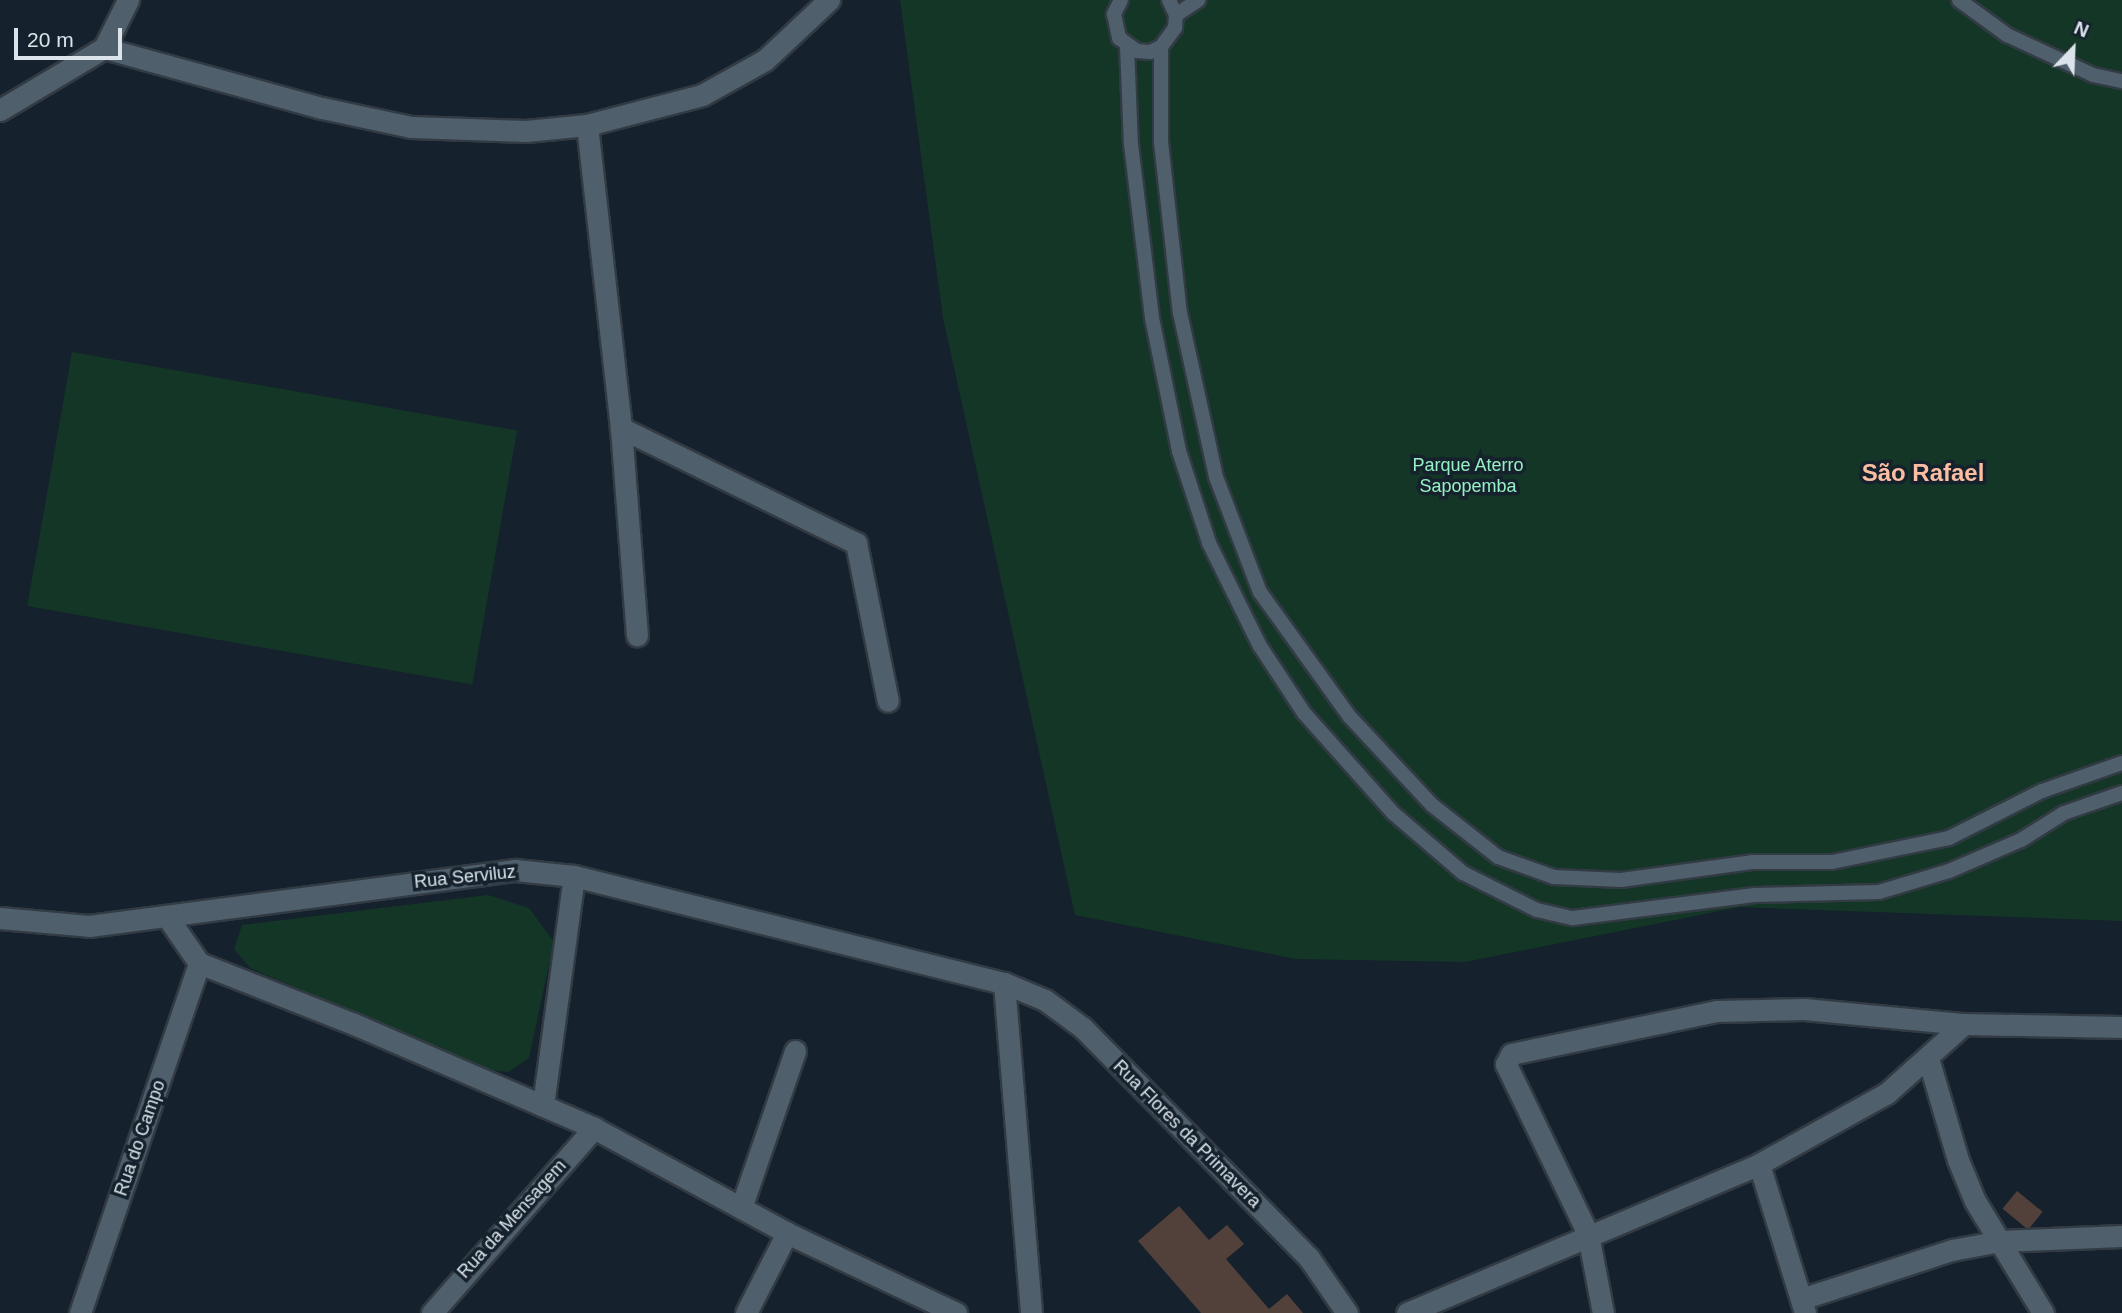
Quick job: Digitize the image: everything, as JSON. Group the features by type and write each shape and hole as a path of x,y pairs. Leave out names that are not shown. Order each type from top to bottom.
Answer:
{"street":[{"path":"0,110 104,48 128,0"},
{"path":"104,48 322,108 411,127 526,131 587,125 702,95 765,60 829,0"},
{"path":"587,125 621,428 637,635"},
{"path":"621,428 856,543 888,701"},
{"name":"Rua Serviluz","path":"0,918 89,926 168,918 468,873 515,870 574,876 1004,983"},
{"path":"542,1104 574,876"},
{"path":"168,918 199,963 542,1104 594,1128 787,1233 956,1313"},
{"name":"Rua do Campo","path":"80,1313 199,963"},
{"path":"1004,983 1031,1313"},
{"name":"Rua Flores da Primavera","path":"1004,983 1045,1000 1083,1028 1309,1258 1347,1313"},
{"path":"1604,1313 1588,1234 1506,1064 1511,1054 1717,1011 1804,1009 1964,1024 2122,1027"},
{"path":"1407,1313 1588,1234 1759,1164 1867,1106 1928,1058 1964,1024"},
{"path":"741,1208 795,1051"},
{"path":"1928,1058 1958,1160 2000,1241 2043,1313"},
{"name":"Rua da Mensagem","path":"432,1313 594,1128"},
{"path":"1759,1164 1803,1306 1952,1250 2000,1241 2122,1236"},
{"path":"746,1313 787,1233"}],"lane":[{"path":"1127,46 1150,52 1161,47 1175,28 1176,15 1169,0"},
{"path":"1176,15 1198,0"},
{"path":"1959,0 2007,35 2093,75 2122,81"},
{"path":"1118,1 1114,27 1127,46 1130,144 1152,318 1179,451 1209,543 1260,646 1304,713 1393,813 1463,873 1537,910 1573,918 1755,895 1879,892 1949,871 2021,840 2064,813 2122,793"},
{"path":"1161,47 1161,142 1181,313 1216,477 1260,592 1349,716 1432,805 1498,857 1554,877 1621,880 1752,862 1832,862 1949,838 2042,791 2122,763"}],"green space":[{"name":"Parque Aterro Sapopemba","path":"900,0 2122,0 2122,921 1740,907 1465,962 1296,959 1075,915 943,318"},
{"path":"72,352 517,430 472,685 27,606"},
{"path":"488,895 529,908 554,942 529,1058 508,1072 491,1070 250,968 234,949 242,925"}],"building":[{"path":"2017,1191 2043,1212 2028,1230 2003,1209"},
{"path":"1179,1206 1209,1240 1227,1225 1244,1244 1226,1259 1269,1309 1287,1294 1303,1313 1201,1313 1138,1241"}],"district":[{"name":"São Rafael","path":"1923,473"}]}
